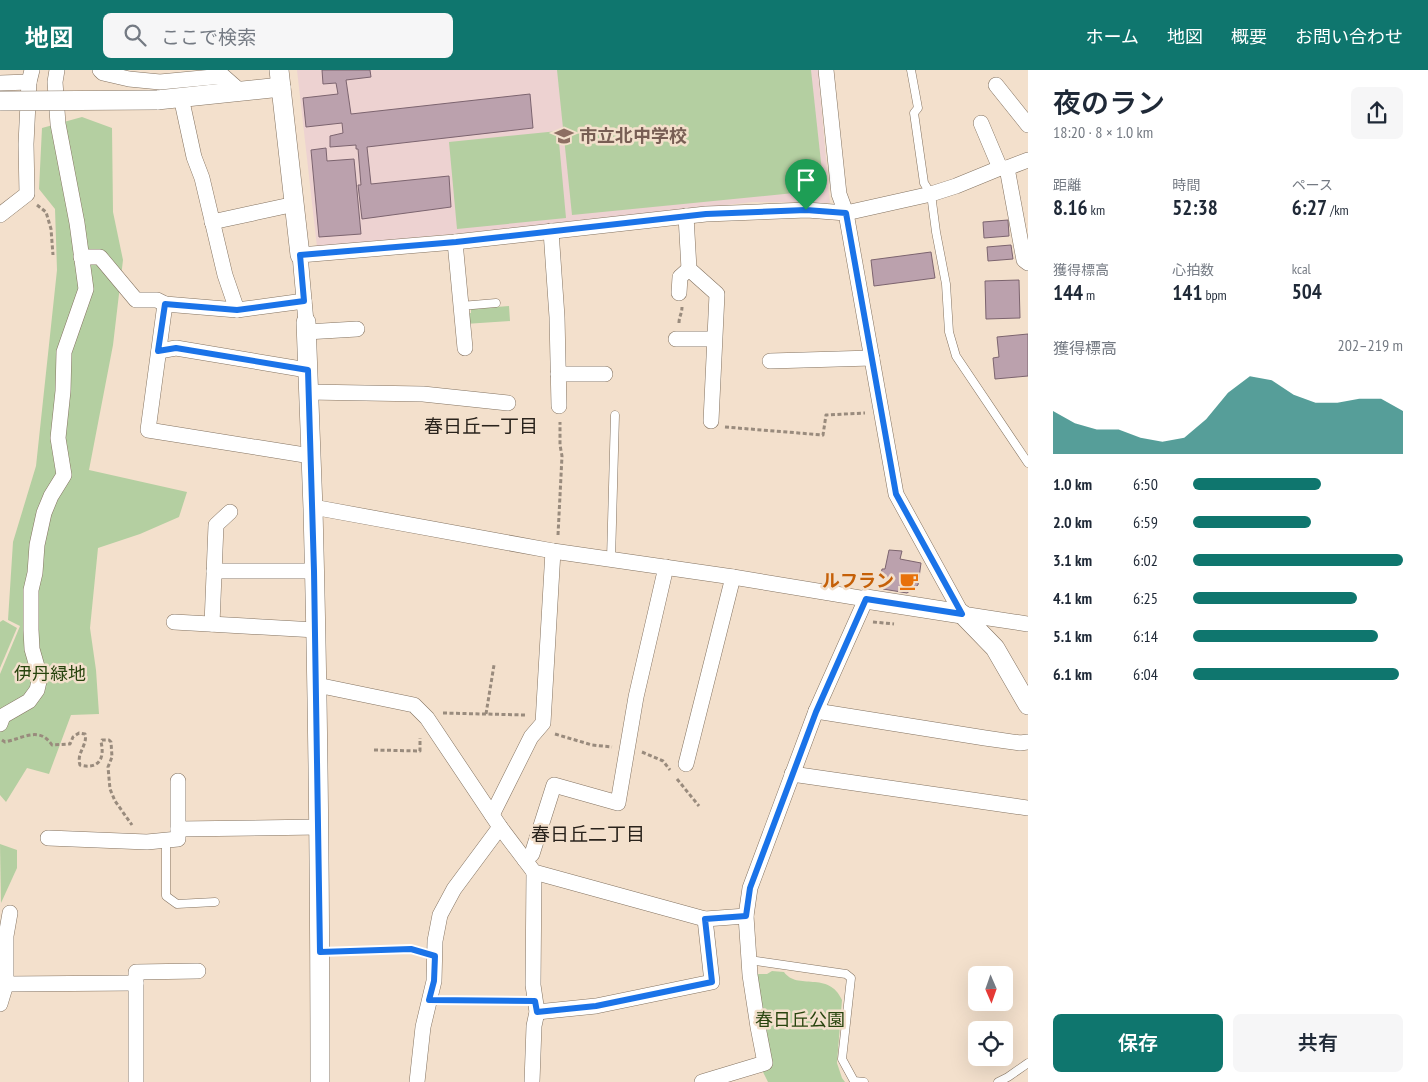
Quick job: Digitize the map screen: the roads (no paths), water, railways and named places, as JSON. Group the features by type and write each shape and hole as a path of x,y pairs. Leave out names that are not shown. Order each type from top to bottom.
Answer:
{"street":[{"path":"0,724 3,716 29,701 37,690 40,677 32,649 31,590 35,573 36,545 51,496 64,475 58,438 63,391 64,352 86,289 77,223 58,124 55,82 58,70"},
{"path":"100,70 103,73 160,82 223,76 240,91"},
{"path":"826,70 839,194 846,213 896,494 962,614 995,648 1028,705"},
{"path":"0,82 30,76 26,144 27,194 0,215"},
{"path":"0,101 157,100 240,91 280,79 300,255 308,370 317,685 320,1082"},
{"path":"996,85 1028,125"},
{"path":"181,97 194,156 202,178 225,275 237,310"},
{"path":"981,123 1003,168 1024,260 1028,263"},
{"path":"300,255 456,242 706,214 806,210 846,213 931,194 1028,160"},
{"path":"212,222 294,204"},
{"path":"686,216 689,269 717,294 711,421"},
{"path":"551,231 557,316 559,406"},
{"path":"456,242 465,348"},
{"path":"81,257 100,257 136,300 156,300 165,304 237,310 304,301"},
{"path":"679,293 680,276 689,269"},
{"path":"165,304 148,430 311,456"},
{"path":"306,327 357,329"},
{"path":"678,339 714,339"},
{"path":"158,351 176,348 308,370"},
{"path":"770,361 872,358"},
{"path":"558,374 605,374"},
{"path":"308,392 423,394 508,403"},
{"path":"313,507 555,551 1028,624"},
{"path":"212,624 216,525 230,512"},
{"path":"417,1082 423,1027 434,981 435,941 440,915 496,821 530,737 543,723 555,551"},
{"path":"525,860 532,854 554,785 618,803 636,697 666,567"},
{"path":"214,571 314,571"},
{"path":"686,764 733,577"},
{"path":"702,1082 765,1063 750,975 746,916 750,888 816,712 866,599"},
{"path":"174,622 316,630"},
{"path":"317,685 414,705 427,718 496,821 534,872 533,986 536,1007 532,1082"},
{"path":"816,712 984,738 1020,743 1028,742"},
{"path":"792,774 1028,808"},
{"path":"48,838 66,844 178,839 178,781"},
{"path":"178,829 319,827"},
{"path":"534,872 705,919 746,916"},
{"path":"0,1004 6,984 6,936 10,913"},
{"path":"536,1007 596,1006 712,982 705,919"},
{"path":"136,1082 136,972 198,971"},
{"path":"6,984 136,983"}],"lane":[{"path":"911,70 918,108 914,113 924,183 931,194 946,284 949,332 956,356 1028,463"},
{"path":"461,306 496,303"},
{"path":"611,559 615,414"},
{"path":"166,840 166,896 176,904 215,902"},
{"path":"749,960 846,974 851,978 842,1059 854,1081 864,1082"},
{"path":"998,1082 1028,1062"}],"place":[{"name":"市立北中学校","path":"564,136"},
{"name":"ルフラン","path":"909,581"}],"district":[{"name":"春日丘一丁目","path":"481,426"},
{"name":"春日丘二丁目","path":"588,834"}],"park label":[{"name":"伊丹緑地","path":"50,674"},
{"name":"春日丘公園","path":"800,1020"}]}
